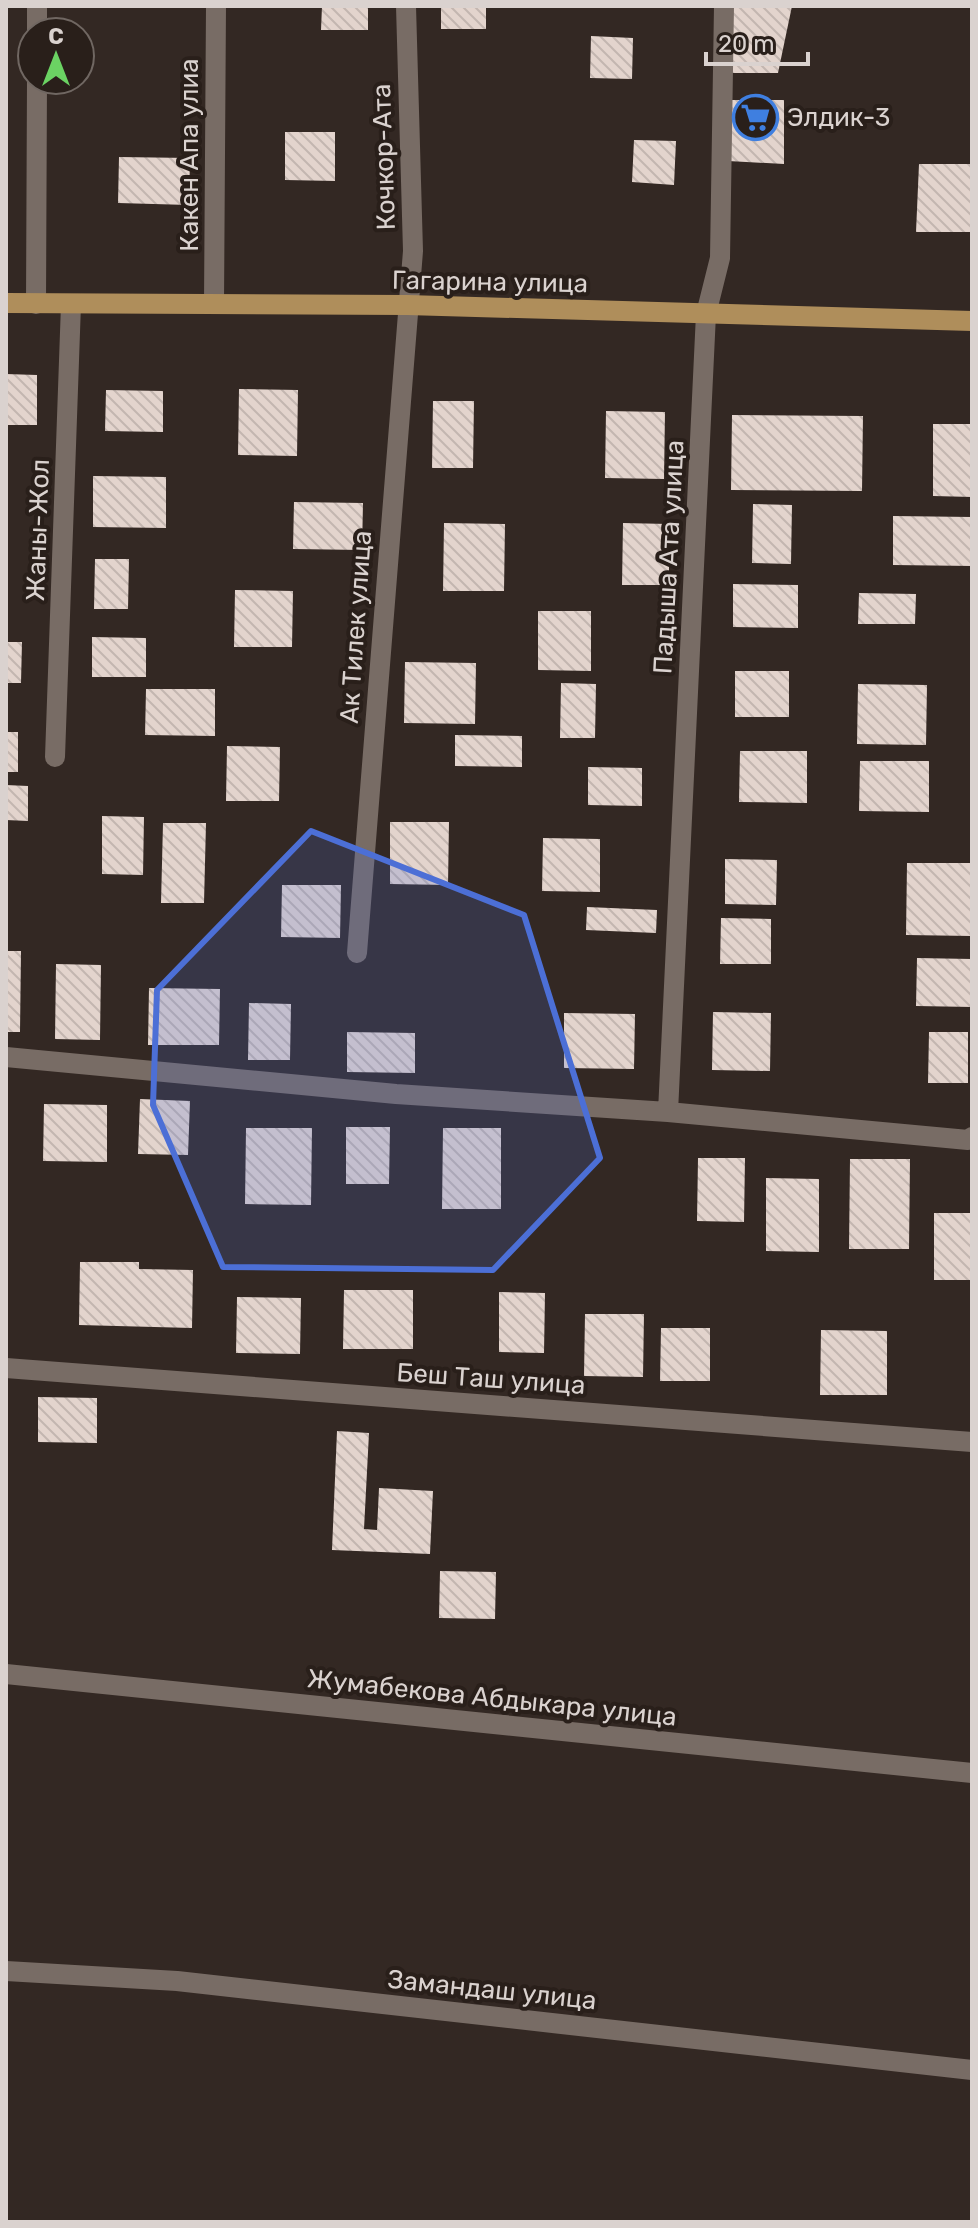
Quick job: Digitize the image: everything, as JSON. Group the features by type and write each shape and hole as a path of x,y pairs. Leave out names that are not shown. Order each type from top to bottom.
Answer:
{"main road":[{"name":"Гагарина улица","path":"6,303 407,305 972,321"}],"street":[{"name":"Какен Апа улиа","path":"214,304 216,6"},
{"name":"Кочкор-Ата","path":"406,6 413,251 407,305"},
{"name":"Падыша Ата улица","path":"668,1112 706,314 720,258 724,6"},
{"path":"36,304 37,96"},
{"name":"Жаны-Жол","path":"55,757 71,304"},
{"name":"Ак Тилек улица","path":"357,953 407,305"},
{"path":"6,1057 396,1094 668,1112 968,1140 972,1137"},
{"name":"Беш Таш улица","path":"6,1368 972,1442"},
{"name":"Жумабекова Абдыкара улица","path":"6,1674 972,1773"},
{"name":"Замандаш улица","path":"6,1971 193,1983 972,2070"}],"highlighted area":[{"path":"311,831 524,915 600,1158 493,1270 223,1267 153,1105 157,990"}],"building":[{"path":"322,6 368,6 368,30 321,30"},
{"path":"441,6 486,6 486,29 441,29"},
{"path":"731,6 792,6 778,73 731,73"},
{"path":"591,36 633,38 632,79 590,78"},
{"name":"Элдик-3","path":"728,100 784,100 784,164 728,161"},
{"path":"285,132 335,132 335,181 285,180"},
{"path":"634,140 676,141 674,185 632,182"},
{"path":"119,157 190,158 189,205 118,203"},
{"path":"919,164 972,164 972,232 916,232"},
{"path":"6,374 37,375 37,425 6,425"},
{"path":"239,389 298,390 297,456 238,455"},
{"path":"106,390 163,391 163,432 105,431"},
{"path":"433,401 474,401 473,468 432,468"},
{"path":"606,411 665,412 664,479 605,478"},
{"path":"732,415 863,416 862,491 731,490"},
{"path":"933,424 972,424 972,497 933,496"},
{"path":"93,476 166,477 166,528 93,527"},
{"path":"294,502 363,503 362,550 293,549"},
{"path":"753,504 792,505 791,564 752,563"},
{"path":"893,516 972,517 972,566 893,565"},
{"path":"444,523 505,524 504,591 443,591"},
{"path":"623,523 669,524 669,585 622,585"},
{"path":"95,559 129,559 128,609 94,609"},
{"path":"733,584 798,585 798,628 733,627"},
{"path":"235,590 293,591 292,647 234,647"},
{"path":"859,593 916,594 915,624 858,624"},
{"path":"538,611 591,611 591,671 538,670"},
{"path":"92,637 146,638 146,677 92,677"},
{"path":"6,642 22,642 21,683 6,683"},
{"path":"405,662 476,663 475,724 404,723"},
{"path":"735,671 789,671 789,717 735,717"},
{"path":"561,683 596,684 595,738 560,738"},
{"path":"858,684 927,685 926,745 857,744"},
{"path":"146,689 215,689 215,736 145,735"},
{"path":"6,732 18,732 18,772 6,772"},
{"path":"455,735 522,736 522,767 455,766"},
{"path":"227,746 280,747 279,801 226,801"},
{"path":"740,751 807,751 807,803 739,802"},
{"path":"860,761 929,761 929,812 859,811"},
{"path":"588,767 642,768 642,806 588,805"},
{"path":"6,785 28,786 28,821 6,820"},
{"path":"102,816 144,817 143,875 102,874"},
{"path":"390,822 449,822 448,885 390,884"},
{"path":"163,823 206,823 204,903 161,903"},
{"path":"543,838 600,839 600,892 542,891"},
{"path":"725,859 777,860 776,905 725,904"},
{"path":"907,863 972,863 971,936 906,935"},
{"path":"282,885 341,885 340,938 281,937"},
{"path":"587,907 657,910 656,933 586,930"},
{"path":"721,918 771,919 771,964 720,964"},
{"path":"6,951 21,951 20,1032 6,1032"},
{"path":"917,958 972,959 972,1007 916,1006"},
{"path":"56,964 101,965 100,1040 55,1039"},
{"path":"149,988 220,989 219,1045 148,1045"},
{"path":"249,1003 291,1004 290,1060 248,1060"},
{"path":"713,1012 771,1013 770,1071 712,1070"},
{"path":"564,1013 635,1014 634,1069 564,1068"},
{"path":"347,1032 415,1033 415,1073 347,1072"},
{"path":"929,1032 968,1032 968,1083 928,1083"},
{"path":"140,1099 190,1101 188,1155 138,1154"},
{"path":"44,1104 107,1105 107,1162 43,1161"},
{"path":"346,1127 390,1127 389,1184 346,1184"},
{"path":"246,1128 312,1128 311,1205 245,1204"},
{"path":"443,1128 501,1128 501,1209 442,1209"},
{"path":"698,1158 745,1158 744,1222 697,1221"},
{"path":"850,1159 910,1159 909,1249 849,1249"},
{"path":"766,1178 819,1179 819,1252 766,1251"},
{"path":"934,1213 972,1213 972,1280 934,1280"},
{"path":"80,1262 139,1262 139,1269 193,1270 192,1328 79,1325"},
{"path":"344,1290 413,1290 413,1349 343,1349"},
{"path":"499,1292 545,1293 544,1353 499,1352"},
{"path":"237,1297 301,1298 300,1354 236,1353"},
{"path":"585,1314 644,1314 643,1377 584,1376"},
{"path":"661,1328 710,1328 710,1381 660,1381"},
{"path":"821,1330 887,1331 887,1395 820,1395"},
{"path":"38,1397 97,1398 97,1443 38,1442"},
{"path":"337,1431 369,1433 364,1529 377,1530 379,1488 433,1491 430,1554 332,1550"},
{"path":"440,1571 496,1572 495,1619 439,1618"}],"place":[{"name":"Элдик-3","path":"756,117"}]}
